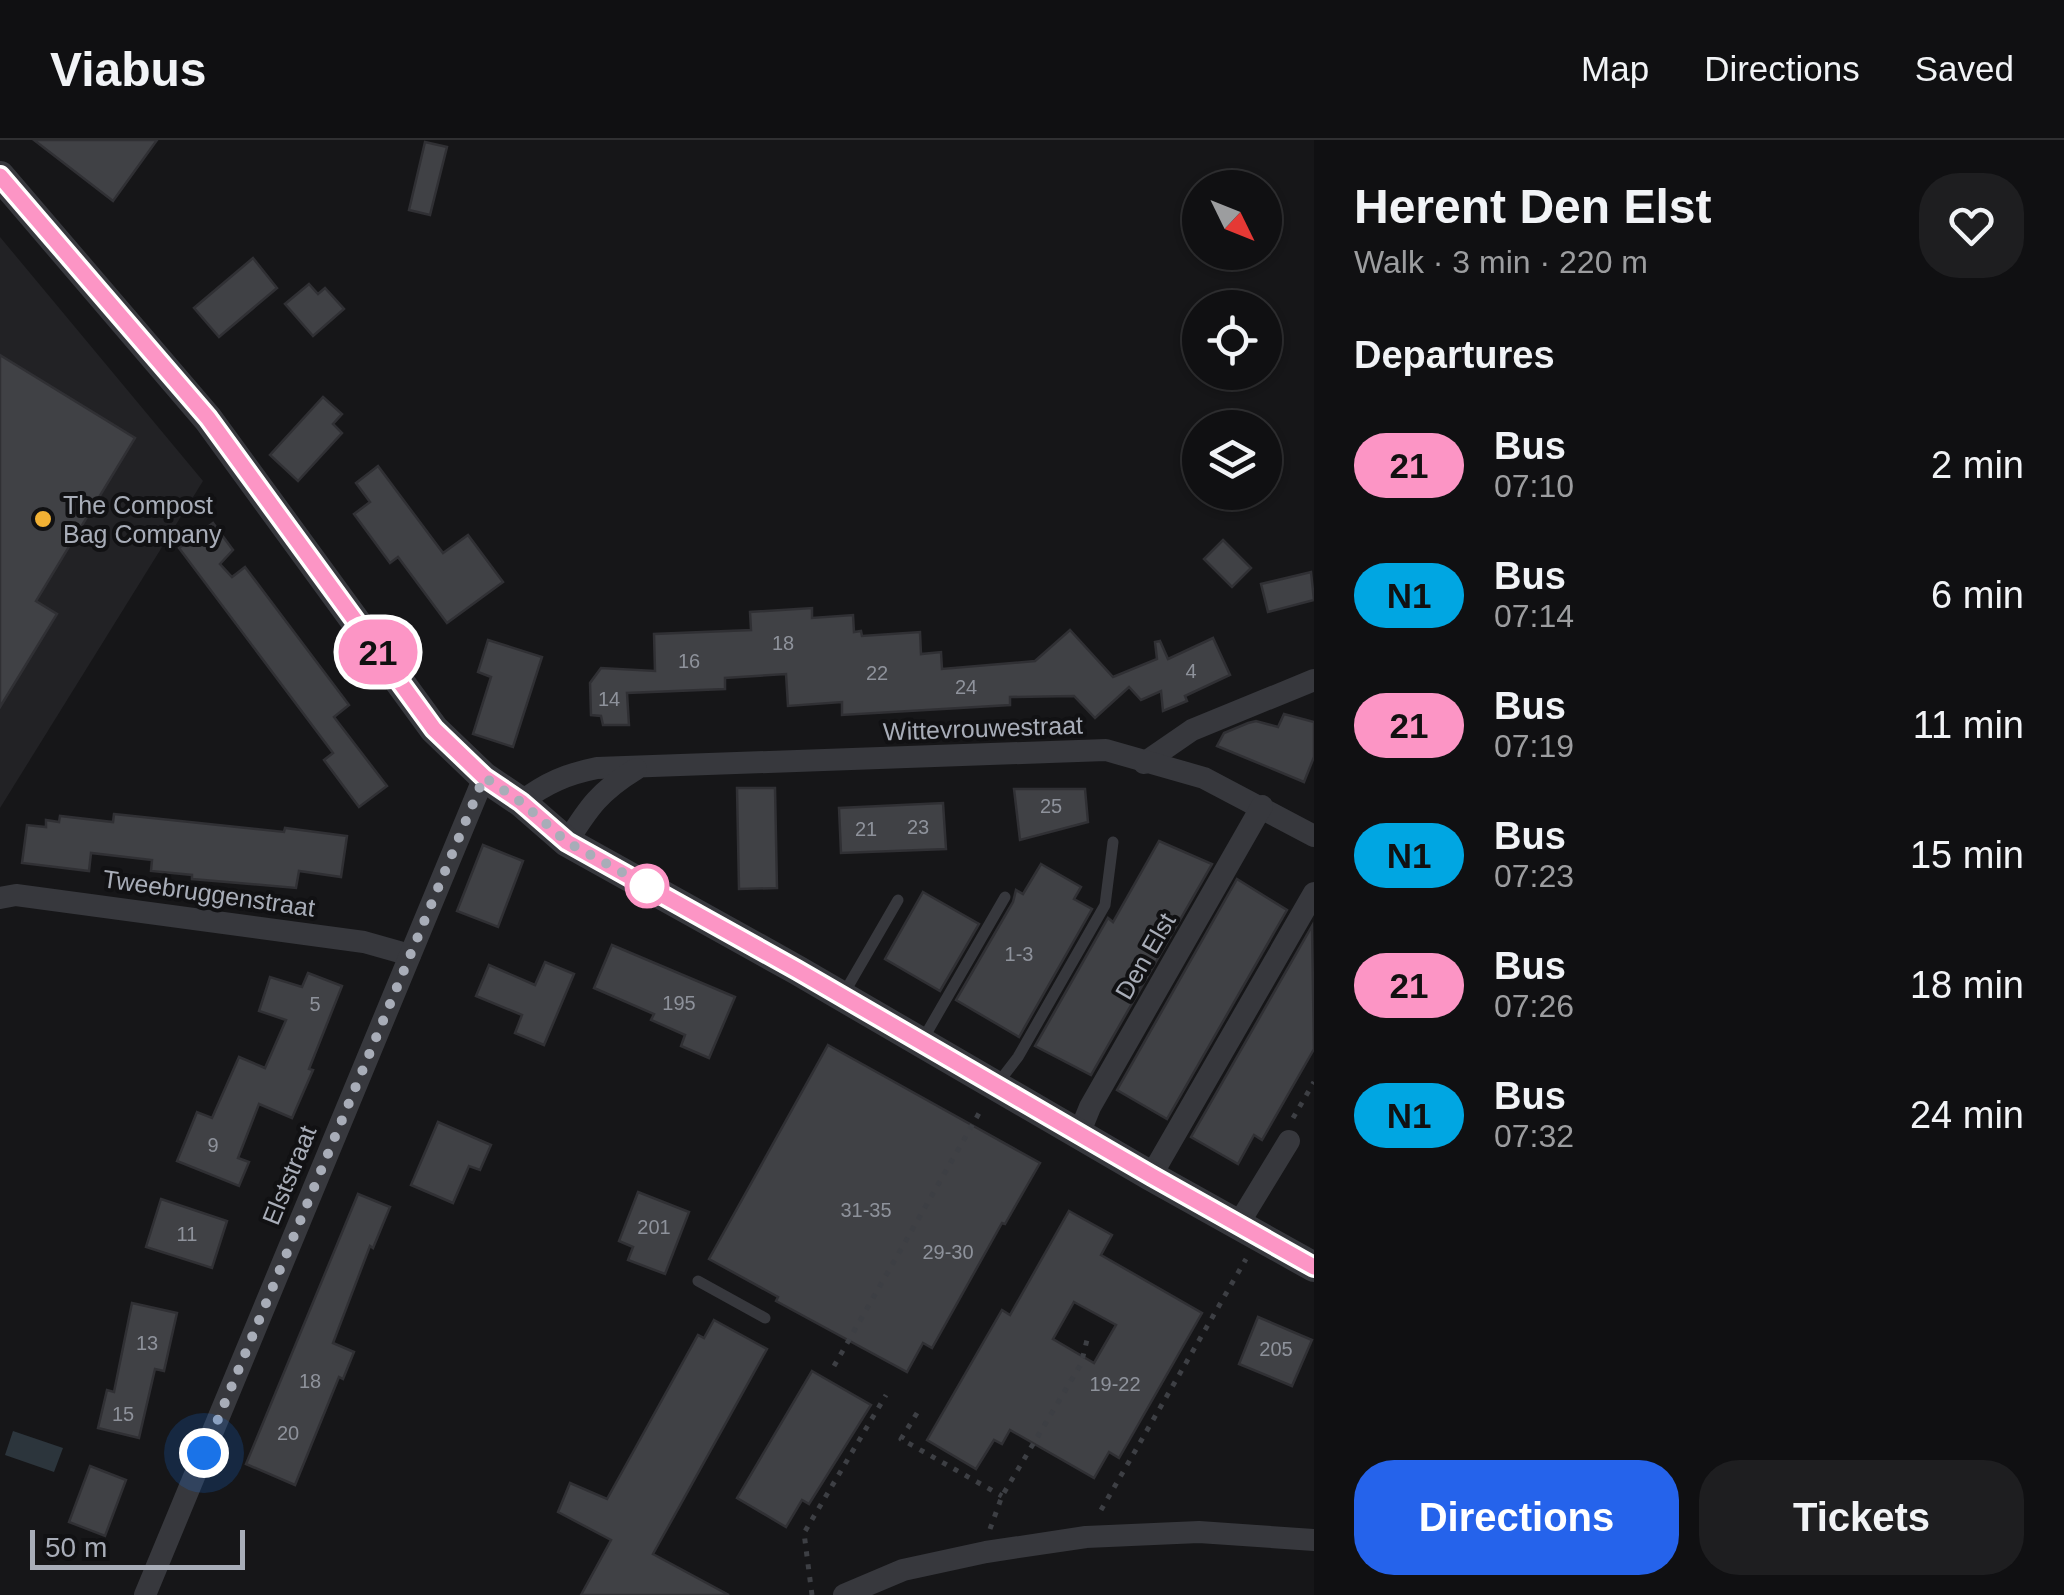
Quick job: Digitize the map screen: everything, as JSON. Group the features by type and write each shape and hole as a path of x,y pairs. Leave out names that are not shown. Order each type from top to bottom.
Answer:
{"street":[{"path":"0,176 208,418 434,729 484,777 521,802 567,842 1314,1266"},
{"path":"1144,763 1192,730 1314,680"},
{"name":"Wittevrouwestraat","path":"521,802 545,783 597,768 1106,750 1204,778 1314,836"},
{"path":"567,842 592,802 636,768"},
{"name":"Elststraat","path":"146,1595 484,777"},
{"name":"Den Elst","path":"1079,1134 1090,1106 1262,806"},
{"path":"1152,1176 1314,894"},
{"name":"Tweebruggenstraat","path":"0,898 16,895 364,942 410,955"},
{"path":"1249,1229 1289,1141"},
{"path":"844,1595 903,1570 1086,1536 1199,1532 1314,1540"}],"lane":[{"path":"995,1086 1018,1057 1105,906 1113,842"},
{"path":"921,1042 1004,897"},
{"path":"842,996 898,900"},
{"path":"698,1281 765,1318"}],"path":[{"path":"1289,1141 1283,1135 1314,1082"},
{"path":"834,1366 995,1086"},
{"path":"1086,1536 1249,1229"},
{"path":"986,1552 992,1518 1002,1496 1081,1364 1088,1336"},
{"path":"812,1595 804,1533 886,1395"},
{"path":"917,1414 901,1439 1002,1496"}],"shaded area":[{"path":"0,237 203,481 0,808"},
{"path":"13,1431 63,1448 54,1472 5,1455"}],"building":[{"path":"34,140 157,140 113,201"},
{"path":"425,142 447,147 430,215 409,210"},
{"path":"253,258 277,288 219,337 194,308"},
{"path":"309,284 318,294 325,288 344,309 313,336 285,304"},
{"name":"The Compost Bag Company","path":"0,355 135,438 36,601 57,614 0,707"},
{"path":"323,397 342,414 333,424 342,433 298,481 270,455"},
{"path":"378,466 443,553 468,535 503,582 447,623 398,557 390,563 354,514 370,502 356,483"},
{"path":"213,523 233,550 220,564 232,577 245,567 349,705 334,717 387,786 359,807 324,760 333,753 179,548"},
{"path":"1223,540 1251,568 1232,587 1204,559"},
{"path":"1311,572 1314,600 1268,612 1261,584"},
{"path":"812,608 812,618 853,615 854,632 861,631 862,636 920,632 921,654 941,652 942,669 1035,661 1070,630 1113,677 1157,659 1155,642 1160,641 1168,659 1213,638 1230,675 1163,711 1161,691 1141,700 1129,687 1095,718 1074,696 1010,697 1010,705 842,715 842,702 788,706 786,674 725,678 725,689 627,693 629,725 603,725 601,716 591,715 590,683 601,668 655,671 654,634 751,630 750,612"},
{"path":"488,640 542,657 513,747 473,734 491,677 478,672"},
{"path":"1284,714 1314,722 1314,757 1304,782 1217,746 1224,733 1248,723 1256,721 1278,727"},
{"path":"737,788 775,788 777,888 739,889"},
{"path":"1014,789 1085,789 1088,822 1020,840"},
{"path":"943,803 946,849 841,853 839,808"},
{"path":"114,814 347,836 341,877 299,871 296,888 192,879 192,875 151,871 152,860 91,853 89,871 22,863 27,825 46,827 46,820 59,822 60,816 113,822"},
{"path":"1159,841 1212,864 1091,1075 1035,1046 1108,918 1113,922"},
{"path":"483,845 523,861 498,927 457,911"},
{"path":"1041,864 1081,887 1074,899 1092,909 1019,1037 956,1000 1013,902 1016,890 1023,894"},
{"path":"1237,879 1287,910 1167,1119 1117,1090"},
{"path":"923,892 979,924 940,991 885,959"},
{"path":"1312,926 1314,1049 1262,1140 1254,1135 1238,1164 1191,1137"},
{"path":"612,945 735,997 709,1058 681,1046 685,1035 651,1020 654,1014 594,988"},
{"path":"545,962 574,974 544,1045 515,1033 522,1015 476,996 489,965 535,985"},
{"path":"308,973 342,986 292,1118 259,1104 238,1158 249,1162 239,1186 177,1161 197,1112 212,1118 239,1057 265,1068 286,1020 259,1011 270,977 302,987"},
{"path":"828,1045 1040,1163 932,1348 923,1343 907,1372 776,1301 778,1297 709,1259"},
{"path":"438,1122 491,1145 480,1170 469,1166 453,1203 411,1185"},
{"path":"638,1192 689,1212 665,1274 628,1260 633,1247 619,1241"},
{"path":"358,1194 390,1207 373,1248 370,1246 333,1343 354,1352 343,1379 339,1377 295,1485 246,1464"},
{"path":"161,1199 227,1221 212,1268 146,1247"},
{"path":"1069,1211 1112,1235 1101,1255 1202,1313 1119,1458 1109,1452 1094,1478 1010,1430 1002,1444 994,1440 976,1469 927,1440 1002,1310 1010,1315","holes":["1074,1302 1116,1325 1094,1363 1053,1339"]},
{"path":"132,1303 177,1313 164,1371 155,1369 139,1438 98,1428 107,1390 114,1392"},
{"path":"1258,1317 1312,1340 1292,1386 1239,1364"},
{"path":"714,1320 767,1349 653,1554 729,1595 581,1595 611,1540 558,1512 570,1483 607,1499 698,1335 704,1338"},
{"path":"812,1371 871,1405 809,1504 802,1500 786,1527 737,1498"},
{"path":"90,1466 126,1480 105,1536 69,1522"}],"bus line":[{"name":"21","path":"0,176 208,418 434,729 484,777 521,802 567,842 1314,1267"}],"place":[{"name":"The Compost Bag Company","path":"43,519"}],"route":[{"path":"204,1453 484,777 521,802 567,842 647,886"}]}
